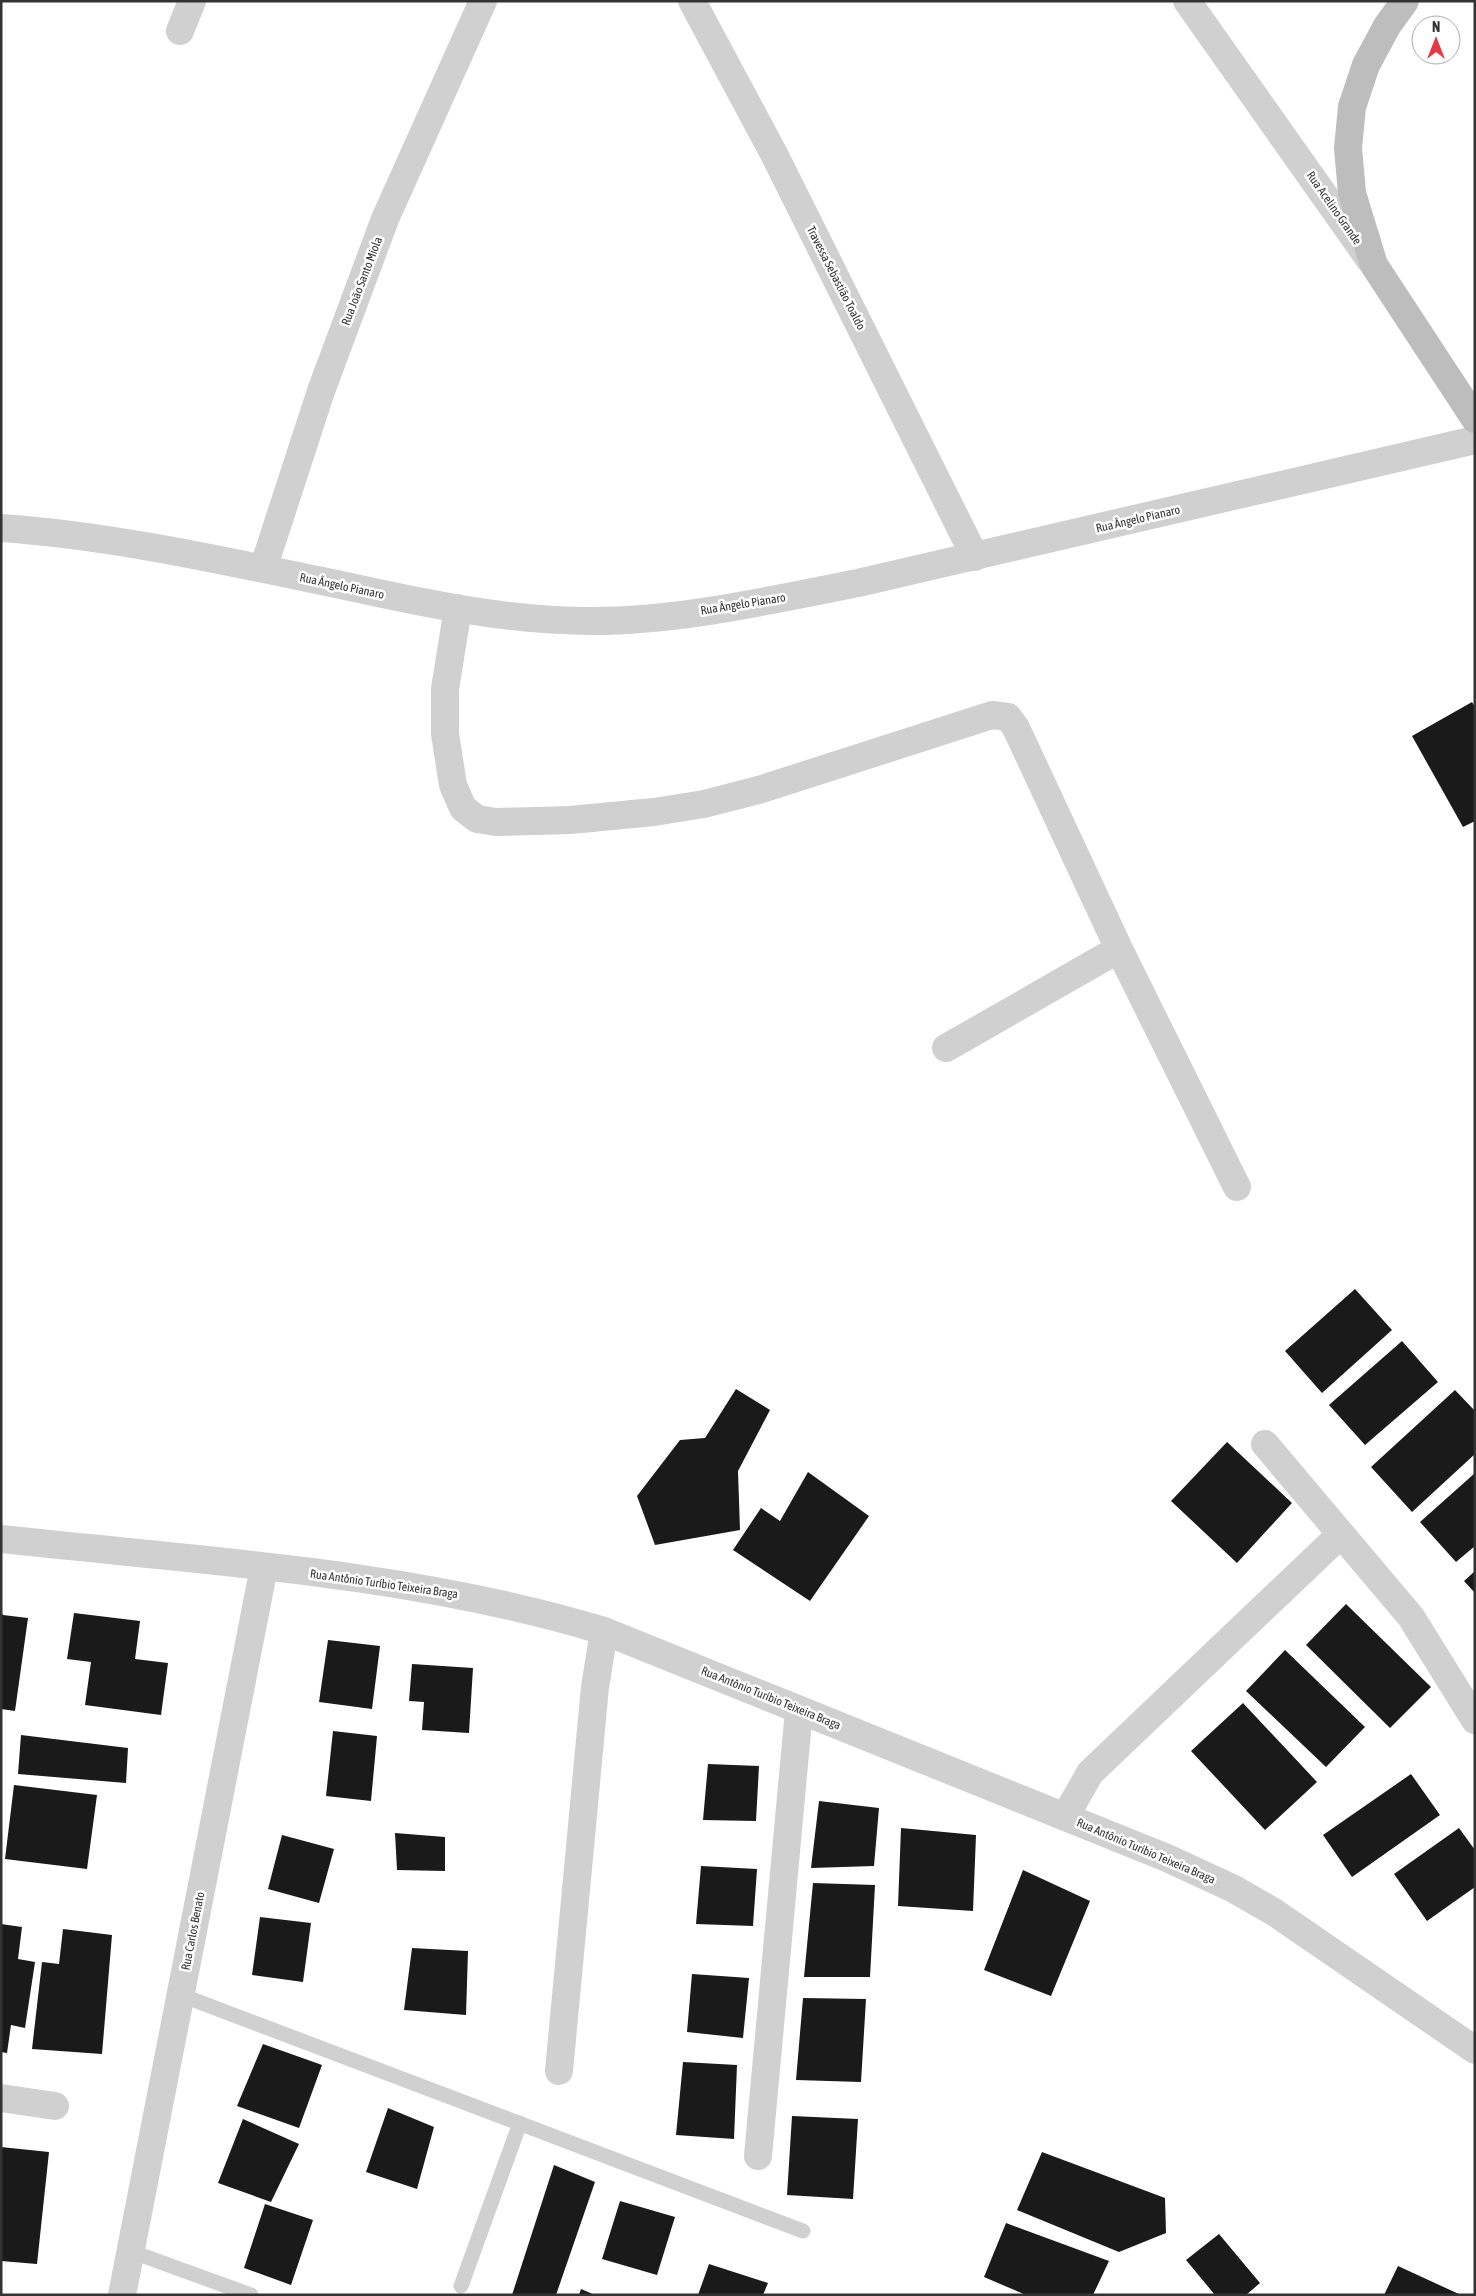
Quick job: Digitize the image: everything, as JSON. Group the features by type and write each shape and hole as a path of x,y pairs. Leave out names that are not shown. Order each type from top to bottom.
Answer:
{"street":[{"path":"180,31 192,1"},
{"name":"Rua João Santo Miola","path":"263,569 321,391 385,219 483,1"},
{"name":"Travessa Sebastião Toaldo","path":"692,1 774,154 976,557"},
{"name":"Rua Acelino Grande","path":"1187,1 1374,265 1475,419"},
{"path":"1374,265 1352,193 1348,148 1352,107 1366,65 1387,26 1405,1"},
{"name":"Rua Ângelo Pianaro","path":"1,528 90,538 173,551 458,608 519,616 590,621 662,617 765,601 976,557 1475,440"},
{"path":"458,608 445,689 445,734 452,785 463,808 477,819 496,822 570,820 654,812 704,804 762,789 992,715 1008,716 1016,728 1119,948 1237,1187"},
{"path":"946,1048 1119,948"},
{"path":"1265,1444 1411,1617 1475,1720"},
{"path":"1064,1817 1090,1773 1342,1534"},
{"name":"Rua Antônio Turíbio Teixeira Braga","path":"1,1540 371,1581 503,1603 604,1631 1167,1858 1232,1888 1316,1940 1475,2050"},
{"name":"Rua Carlos Benato","path":"122,2295 264,1568"},
{"path":"559,2071 595,1687 604,1631"},
{"path":"758,2156 800,1710"},
{"path":"1,2098 55,2106"}],"lane":[{"path":"181,1995 803,2231"},
{"path":"461,2286 520,2124"},
{"path":"130,2251 251,2295"}],"building":[{"path":"1472,702 1475,707 1475,821 1463,827 1412,736"},
{"path":"1355,1289 1392,1330 1322,1393 1285,1351"},
{"path":"1402,1341 1438,1382 1365,1445 1329,1405"},
{"path":"736,1389 770,1410 738,1471 740,1530 655,1545 637,1496 680,1440 705,1438"},
{"path":"1455,1390 1475,1411 1475,1454 1412,1512 1371,1467"},
{"path":"1227,1442 1292,1503 1237,1563 1171,1501"},
{"path":"808,1472 869,1516 810,1601 733,1550 761,1508 780,1521"},
{"path":"1475,1473 1475,1546 1456,1562 1420,1522"},
{"path":"1475,1571 1475,1593 1464,1581"},
{"path":"1346,1604 1431,1687 1390,1728 1306,1645"},
{"path":"1,1612 3,1615 28,1618 15,1711 1,1709"},
{"path":"74,1613 140,1621 135,1659 168,1663 161,1715 85,1705 91,1662 67,1659"},
{"path":"328,1640 380,1646 372,1709 319,1702"},
{"path":"1285,1650 1365,1727 1326,1767 1246,1691"},
{"path":"412,1664 473,1668 469,1733 422,1730 424,1702 409,1701"},
{"path":"1243,1703 1317,1782 1265,1830 1191,1751"},
{"path":"333,1731 377,1736 371,1801 326,1796"},
{"path":"21,1735 128,1748 126,1783 18,1774"},
{"path":"708,1764 759,1766 756,1821 703,1820"},
{"path":"1411,1774 1440,1815 1352,1877 1323,1835"},
{"path":"14,1785 97,1795 87,1869 5,1859"},
{"path":"819,1801 879,1808 874,1866 811,1868"},
{"path":"901,1828 976,1835 973,1911 898,1906"},
{"path":"1459,1828 1475,1850 1475,1887 1427,1921 1394,1874"},
{"path":"395,1833 445,1837 445,1871 397,1870"},
{"path":"282,1835 334,1849 319,1903 268,1889"},
{"path":"701,1866 757,1869 753,1926 696,1924"},
{"path":"1023,1870 1090,1901 1051,1996 984,1970"},
{"path":"813,1883 875,1885 870,1977 804,1977"},
{"path":"260,1917 311,1923 303,1982 252,1975"},
{"path":"1,1924 22,1927 18,1959 35,1962 25,2028 11,2025 7,2053 1,2052"},
{"path":"63,1929 112,1935 102,2054 32,2049 42,1962 59,1964"},
{"path":"412,1948 468,1951 466,2015 404,2010"},
{"path":"692,1974 749,1978 743,2038 687,2032"},
{"path":"803,1998 866,1999 861,2082 796,2080"},
{"path":"263,2044 322,2065 299,2128 237,2106"},
{"path":"683,2062 737,2065 734,2139 676,2135"},
{"path":"388,2108 434,2127 417,2189 366,2172"},
{"path":"792,2116 858,2119 853,2199 787,2195"},
{"path":"243,2119 299,2144 271,2202 218,2183"},
{"path":"1,2147 49,2152 37,2264 1,2261"},
{"path":"1042,2152 1165,2198 1166,2233 1119,2252 1017,2210"},
{"path":"554,2165 595,2182 556,2295 512,2295"},
{"path":"620,2201 675,2217 657,2275 602,2259"},
{"path":"265,2204 313,2220 291,2285 244,2268"},
{"path":"1006,2223 1109,2261 1093,2295 1026,2295 984,2277"},
{"path":"1219,2234 1260,2283 1246,2295 1215,2295 1186,2260"},
{"path":"709,2264 768,2283 763,2295 698,2295"},
{"path":"1398,2266 1461,2295 1384,2295"},
{"path":"581,2289 595,2295 579,2295"}]}
